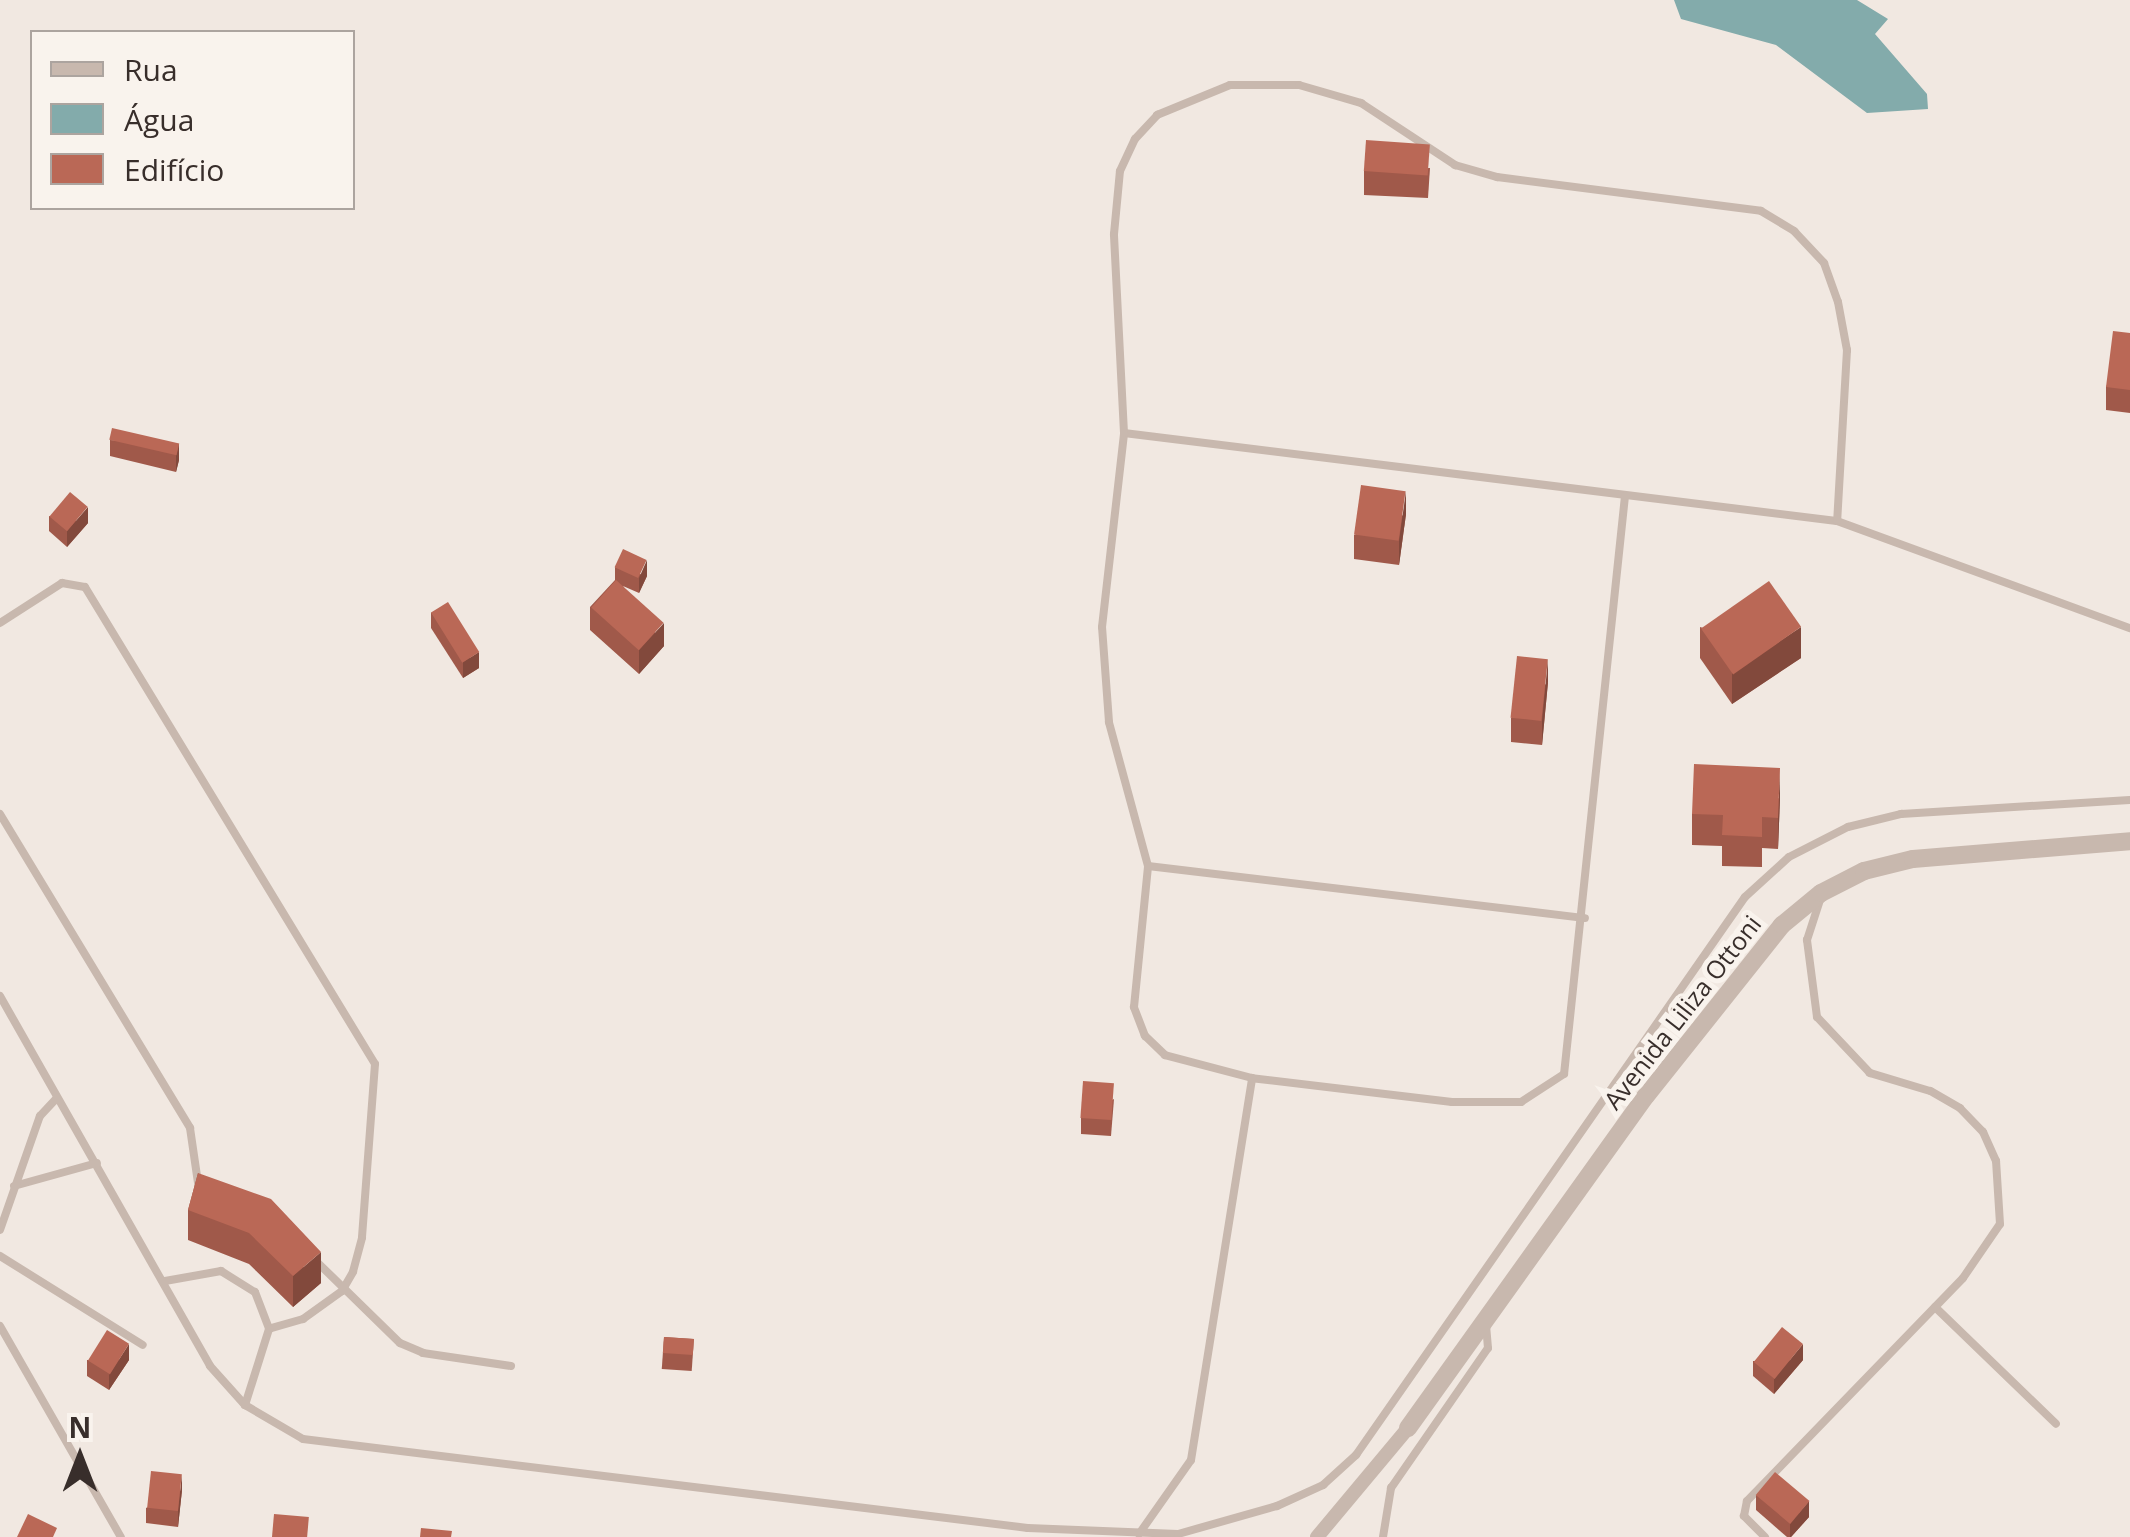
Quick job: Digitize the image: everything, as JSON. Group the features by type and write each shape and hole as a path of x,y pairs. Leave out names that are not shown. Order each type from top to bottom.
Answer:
{"street":[{"name":"Avenida Liliza Ottoni","path":"1408,1428 1646,1096 1782,925 1822,893 1864,872 1913,859 2130,841"},
{"path":"1318,1537 1408,1428"}],"lane":[{"path":"1625,496 1585,918 1564,1074 1521,1102 1452,1102 1252,1078 1166,1055 1146,1036 1134,1007 1134,971 1148,866 1109,722 1102,627 1124,433 1114,234 1120,170 1135,139 1157,115 1192,96 1230,84 1300,86 1362,103 1455,165 1498,176 1761,211 1794,231 1824,264 1848,350 1837,521"},
{"path":"1124,433 1837,521 2130,628"},
{"path":"0,623 62,582 85,586 370,1050 378,1084 362,1238 342,1291 303,1318 270,1330"},
{"path":"0,996 210,1366 246,1406 303,1440 1028,1528 1178,1534 1278,1506 1323,1486 1356,1456 1746,896 1789,856 1848,827 1901,814 2130,800"},
{"path":"0,814 190,1128 202,1195"},
{"path":"1148,866 1585,918"},
{"path":"1765,1537 1744,1516 1747,1500 1990,1247 2001,1208 1996,1162 1960,1108 1870,1073 1818,1017 1807,940 1822,893"},
{"path":"1139,1534 1191,1460 1252,1078"},
{"path":"0,1230 40,1116 56,1098"},
{"path":"14,1186 97,1163"},
{"path":"310,1254 376,1326 423,1354 511,1366"},
{"path":"0,1256 143,1345"},
{"path":"165,1281 201,1270 240,1279 260,1301 270,1330 246,1406"},
{"path":"1935,1307 2056,1424"},
{"path":"1383,1537 1390,1488 1488,1348 1485,1321"},
{"path":"0,1326 121,1537"}],"water":[{"path":"1674,0 1857,0 1888,19 1875,34 1927,94 1928,109 1867,113 1776,45 1681,19"}],"building":[{"path":"1366,140 1430,144 1428,175 1364,171"},
{"path":"2113,331 2130,333 2130,390 2106,387"},
{"path":"112,428 179,444 177,455 109,440"},
{"path":"1361,485 1406,491 1399,541 1354,535"},
{"path":"70,492 88,507 67,531 49,517"},
{"path":"623,549 647,560 638,578 615,567"},
{"path":"616,580 664,623 639,650 591,607"},
{"path":"1769,581 1801,627 1733,674 1701,629"},
{"path":"448,602 479,652 462,663 431,613"},
{"path":"1517,656 1548,659 1541,721 1511,718"},
{"path":"1694,764 1780,768 1778,818 1762,817 1762,837 1722,835 1723,815 1692,814"},
{"path":"1083,1081 1114,1083 1111,1120 1080,1118"},
{"path":"198,1173 271,1199 321,1252 293,1276 249,1233 188,1210"},
{"path":"1782,1327 1803,1344 1775,1379 1754,1362"},
{"path":"107,1330 129,1344 110,1374 88,1361"},
{"path":"664,1337 694,1339 693,1355 663,1353"},
{"path":"151,1471 182,1474 178,1511 147,1508"},
{"path":"1775,1472 1809,1501 1790,1524 1756,1495"},
{"path":"28,1514 57,1528 53,1537 17,1537"},
{"path":"274,1514 309,1517 307,1537 272,1537"},
{"path":"421,1528 452,1531 451,1537 420,1537"}]}
